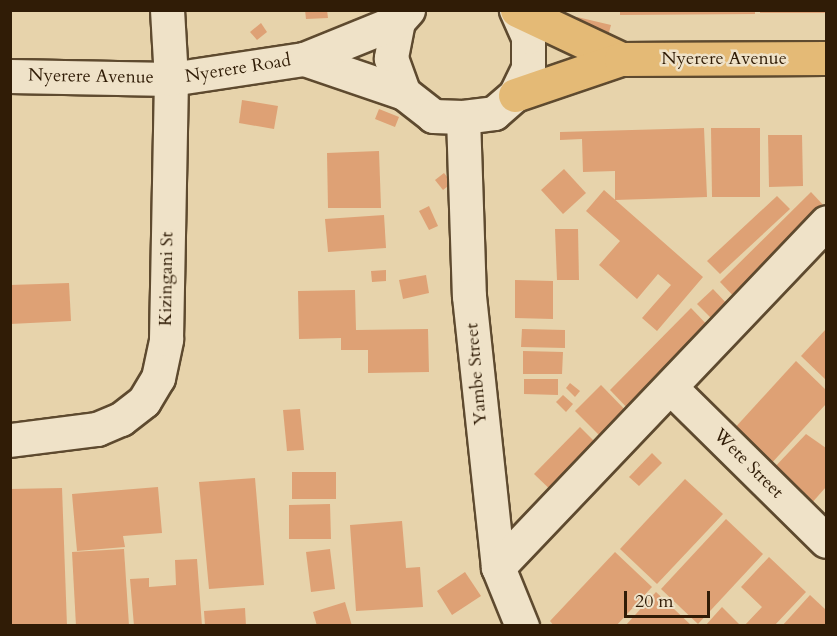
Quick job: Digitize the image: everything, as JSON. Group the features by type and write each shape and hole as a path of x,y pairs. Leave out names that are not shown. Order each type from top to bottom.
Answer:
{"main road":[{"path":"517,10 621,59"},
{"name":"Nyerere Avenue","path":"621,59 826,58"},
{"path":"515,95 621,59"}],"street":[{"name":"Kizingani St","path":"10,440 97,429 121,419 144,401 158,378 166,339 171,79 167,10"},
{"path":"403,16 391,58 404,93 433,116 463,117 494,113 515,95 528,68 528,37 517,10"},
{"name":"Nyerere Road","path":"171,79 304,59 403,16"},
{"name":"Nyerere Road","path":"304,59 404,93"},
{"name":"Nyerere Avenue","path":"10,76 171,79"},
{"name":"Yambe Street","path":"463,117 469,296 498,567 522,626"},
{"path":"498,567 826,222"},
{"name":"Wete Street","path":"670,387 826,541"}],"building":[{"path":"305,10 327,10 328,18 306,19"},
{"path":"620,10 755,10 755,14 620,15"},
{"path":"760,10 826,10 826,13 760,13"},
{"path":"577,17 611,25 608,36 575,29"},
{"path":"261,23 267,32 257,40 250,32"},
{"path":"242,100 278,106 274,129 239,123"},
{"path":"379,109 399,117 395,127 375,119"},
{"path":"704,128 707,197 615,200 615,171 583,172 582,139 560,140 560,132"},
{"path":"711,128 760,128 760,197 712,197"},
{"path":"768,135 802,135 803,186 769,187"},
{"path":"379,151 381,208 328,208 327,153"},
{"path":"564,169 586,193 563,214 541,190"},
{"path":"444,173 452,183 443,190 435,180"},
{"path":"604,190 703,277 657,331 642,318 671,285 658,274 637,299 599,265 620,241 586,211"},
{"path":"811,192 826,208 741,304 720,282"},
{"path":"777,196 790,209 720,274 707,261"},
{"path":"429,206 438,226 429,230 419,211"},
{"path":"384,215 386,248 328,252 325,219"},
{"path":"555,229 578,229 579,280 557,280"},
{"path":"386,270 386,281 372,282 371,271"},
{"path":"426,275 429,293 403,299 399,280"},
{"path":"515,280 553,281 553,319 515,318"},
{"path":"69,283 71,321 10,324 10,285"},
{"path":"713,289 730,307 715,322 697,304"},
{"path":"355,290 356,330 428,329 429,372 368,373 368,350 341,350 341,338 299,339 298,291"},
{"path":"691,308 714,332 633,414 610,390"},
{"path":"522,329 565,330 565,348 521,347"},
{"path":"826,329 826,380 801,356"},
{"path":"523,351 563,352 562,374 523,374"},
{"path":"796,361 826,390 826,404 769,466 732,431"},
{"path":"524,379 558,379 558,395 524,394"},
{"path":"570,383 580,391 575,397 566,388"},
{"path":"601,385 632,417 606,442 575,411"},
{"path":"563,395 573,404 566,412 556,402"},
{"path":"300,409 304,450 287,451 283,410"},
{"path":"580,427 603,450 557,496 534,474"},
{"path":"806,434 826,448 826,487 810,505 772,470"},
{"path":"652,453 662,463 639,486 629,477"},
{"path":"292,472 336,472 336,499 292,499"},
{"path":"255,478 264,585 209,589 199,482"},
{"path":"685,479 723,514 657,584 620,549"},
{"path":"158,487 162,533 123,536 125,547 77,551 72,494"},
{"path":"62,488 67,626 10,626 10,489"},
{"path":"330,504 331,539 289,539 289,505"},
{"path":"726,519 763,554 698,624 661,589"},
{"path":"402,521 406,568 420,567 423,607 356,611 350,525"},
{"path":"124,549 129,626 76,626 72,552"},
{"path":"330,549 335,589 311,592 306,552"},
{"path":"615,552 652,587 616,626 554,626 550,621"},
{"path":"769,557 806,592 774,626 744,626 762,607 741,587"},
{"path":"197,559 202,626 134,626 130,579 149,578 149,587 176,585 175,560"},
{"path":"465,572 481,596 452,615 437,591"},
{"path":"656,592 692,626 625,626"},
{"path":"810,595 826,610 826,626 782,626"},
{"path":"345,602 352,626 317,626 313,612"},
{"path":"722,607 741,626 705,626"},
{"path":"245,608 246,626 205,626 204,611"}]}
